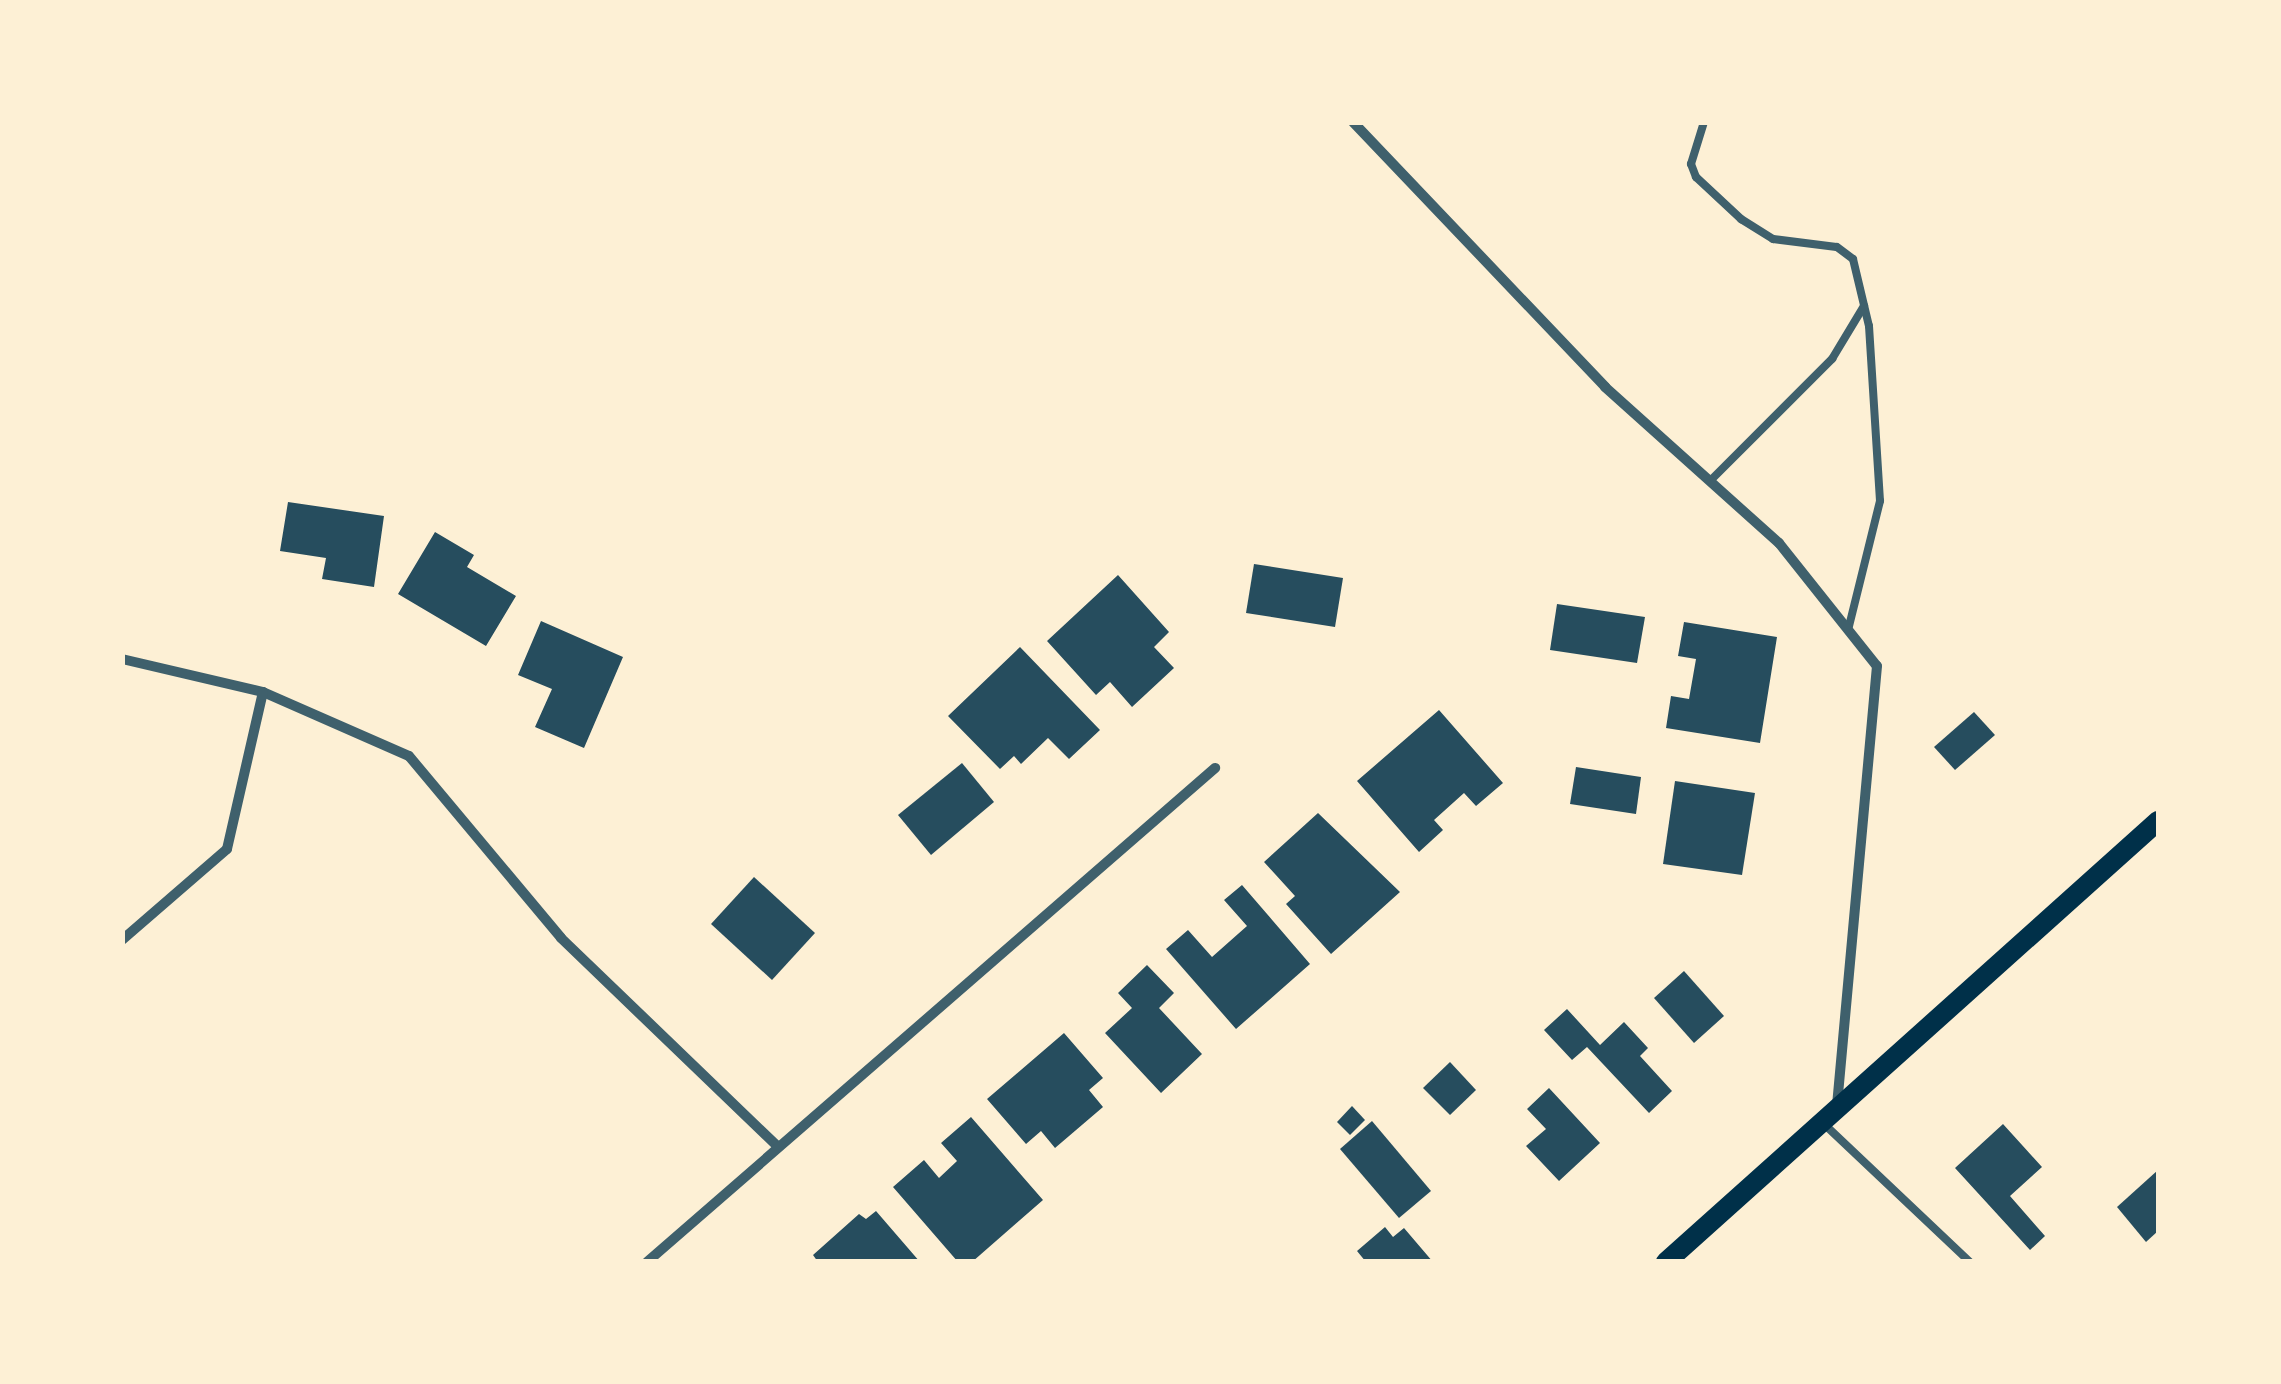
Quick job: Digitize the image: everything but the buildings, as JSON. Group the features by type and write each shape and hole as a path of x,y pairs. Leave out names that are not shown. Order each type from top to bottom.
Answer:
{"main road":[{"path":"1666,1262 2158,821"}],"street":[{"path":"1353,122 1605,387 1779,543 1877,666 1829,1114"},
{"path":"122,659 263,692 409,756 561,938 778,1147"},
{"path":"122,940 228,849 263,692"},
{"path":"648,1262 1214,768"}],"lane":[{"path":"1704,122 1691,164 1696,177 1773,240 1836,247 1853,259 1864,306 1880,501 1848,630"},
{"path":"1710,481 1832,358 1864,306"},
{"path":"1829,1114 1970,1262"}]}
